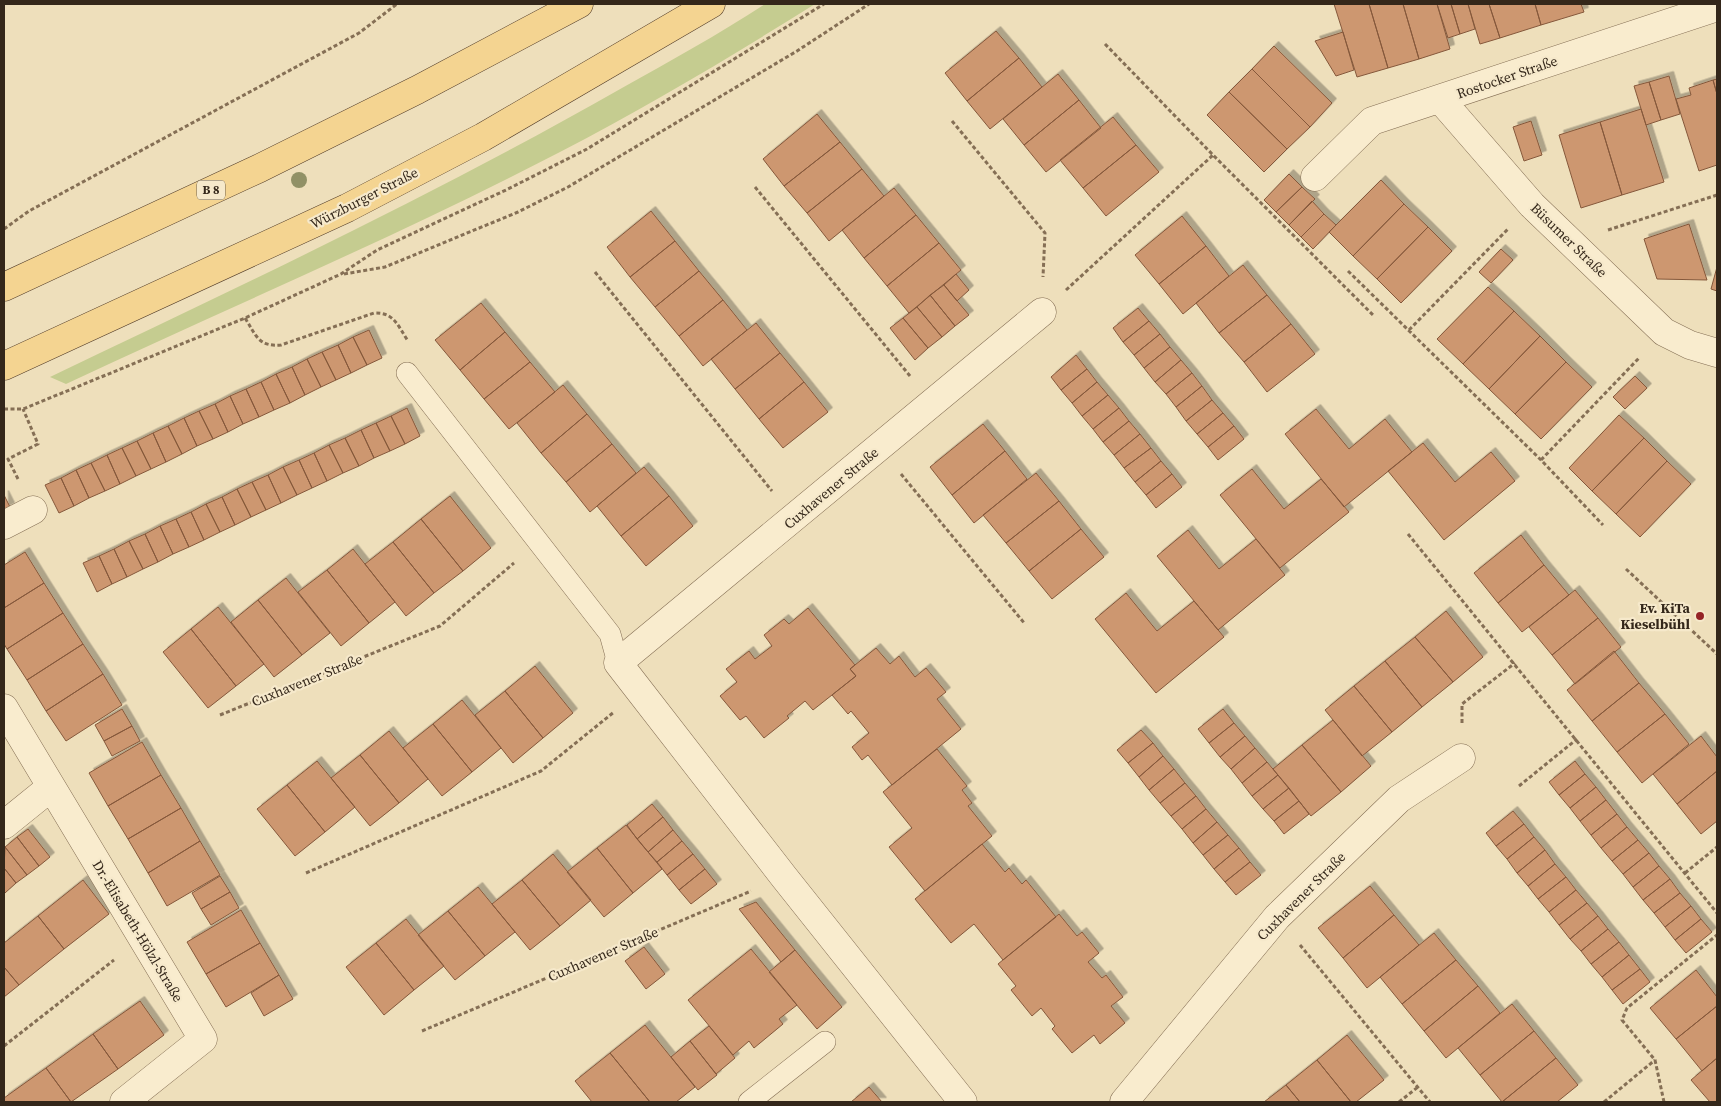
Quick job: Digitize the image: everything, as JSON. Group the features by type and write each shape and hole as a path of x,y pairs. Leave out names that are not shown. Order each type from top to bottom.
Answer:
{"main road":[{"name":"B 8","path":"4,287 260,168 417,90 579,4"},
{"name":"Würzburger Straße","path":"4,366 347,208 483,137 711,4"}],"street":[{"name":"Rostocker Straße","path":"1315,177 1372,121 1717,7"},
{"name":"Büsumer Straße","path":"1440,100 1532,205 1664,332 1690,345 1717,354"},
{"name":"Cuxhavener Straße","path":"618,663 795,519 1042,312"},
{"path":"4,525 33,510"},
{"path":"618,663 784,878 964,1102"},
{"name":"Dr.-Elisabeth-Hölzl-Straße","path":"4,708 203,1039 124,1102"},
{"name":"Cuxhavener Straße","path":"1124,1102 1277,917 1399,799 1461,758"},
{"path":"4,824 51,787"}],"lane":[{"path":"407,373 610,634 618,663"},
{"path":"750,1102 825,1042"}],"path":[{"path":"4,229 29,211 359,33 397,4"},
{"path":"4,409 23,409 245,318 341,274 377,250 506,190 587,149 824,4"},
{"path":"341,274 386,267 502,219 568,187 797,50 869,4"},
{"path":"1105,44 1213,156 1373,315"},
{"path":"952,121 1045,234 1042,312"},
{"path":"1042,312 1213,156"},
{"path":"755,187 932,404"},
{"path":"1571,242 1717,195"},
{"path":"1409,330 1532,205"},
{"path":"1348,271 1541,460 1604,525"},
{"path":"595,272 795,519"},
{"path":"245,318 260,341 268,346 281,345 374,314 383,313 393,317 409,343 407,373"},
{"path":"1541,460 1664,332"},
{"path":"23,409 38,444 8,459 33,510"},
{"path":"880,448 1025,624"},
{"path":"1408,534 1717,913"},
{"name":"Cuxhavener Straße","path":"220,715 440,626 539,543"},
{"path":"1626,570 1717,654"},
{"path":"1461,758 1462,704 1515,663"},
{"path":"306,873 541,770 639,692"},
{"path":"1519,786 1577,739"},
{"path":"1684,873 1717,847"},
{"name":"Cuxhavener Straße","path":"422,1031 784,878"},
{"path":"1277,917 1430,1102"},
{"path":"1664,1102 1655,1060 1622,1020 1627,1008 1717,935"},
{"path":"4,1046 142,938"},
{"path":"1604,1102 1655,1060"},
{"path":"1399,1102 1418,1087"}],"green space":[{"path":"765,4 815,4 721,62 593,135 438,213 66,384 50,377 339,238 481,165 676,57"}],"building":[{"path":"1334,4 1369,4 1388,68 1357,77"},
{"path":"1369,4 1403,4 1419,59 1388,68"},
{"path":"1403,4 1437,4 1450,49 1419,59"},
{"path":"1437,4 1451,4 1460,34 1448,38"},
{"path":"1451,4 1468,4 1475,29 1460,34"},
{"path":"1468,4 1489,4 1500,38 1480,44"},
{"path":"1489,4 1535,4 1541,25 1500,38"},
{"path":"1535,4 1581,4 1584,12 1541,25"},
{"path":"996,31 1019,58 967,101 945,73"},
{"path":"1343,32 1354,70 1336,76 1315,41"},
{"path":"1274,46 1332,103 1310,127 1252,69"},
{"path":"1019,58 1042,87 990,129 967,101"},
{"path":"1252,69 1310,127 1287,149 1229,92"},
{"path":"1058,74 1079,100 1024,145 1003,119"},
{"path":"1669,76 1680,114 1661,120 1649,82"},
{"path":"1717,79 1717,94 1713,80"},
{"path":"1713,80 1717,94 1717,165 1699,171 1676,99 1691,95 1689,88"},
{"path":"1649,82 1661,120 1646,125 1634,86"},
{"path":"1229,92 1287,149 1264,172 1207,115"},
{"path":"1079,100 1101,128 1046,172 1024,145"},
{"path":"1641,109 1664,182 1622,195 1600,122"},
{"path":"817,114 840,142 784,186 763,159"},
{"path":"1113,117 1136,145 1083,188 1060,160"},
{"path":"1531,121 1542,155 1524,161 1513,127"},
{"path":"1600,122 1622,195 1581,208 1559,135"},
{"path":"840,142 862,169 807,213 784,186"},
{"path":"1136,145 1159,172 1106,216 1083,188"},
{"path":"862,169 884,196 829,241 807,213"},
{"path":"1289,174 1302,187 1276,212 1264,200"},
{"path":"1381,180 1404,204 1353,256 1329,232"},
{"path":"1302,187 1315,199 1289,225 1276,212"},
{"path":"894,188 916,215 864,258 842,230"},
{"path":"1312,201 1324,214 1301,237 1289,225"},
{"path":"1404,204 1428,227 1377,279 1353,256"},
{"path":"651,211 675,241 630,277 607,247"},
{"path":"1324,214 1336,225 1313,249 1301,237"},
{"path":"916,215 939,243 887,286 864,258"},
{"path":"1182,216 1206,246 1159,284 1135,255"},
{"path":"1689,224 1707,280 1657,279 1644,239"},
{"path":"1428,227 1452,251 1401,303 1377,279"},
{"path":"675,241 699,271 655,307 630,277"},
{"path":"939,243 961,270 909,313 887,286"},
{"path":"1206,246 1229,276 1183,314 1159,284"},
{"path":"1501,249 1513,260 1491,283 1479,272"},
{"path":"1243,265 1267,295 1219,333 1196,303"},
{"path":"1717,267 1717,291 1711,289"},
{"path":"699,271 723,300 679,336 655,307"},
{"path":"956,274 969,290 957,301 944,285"},
{"path":"944,285 969,315 955,326 930,295"},
{"path":"1488,287 1514,311 1463,364 1437,339"},
{"path":"930,295 955,326 942,337 917,307"},
{"path":"1267,295 1291,324 1244,362 1219,333"},
{"path":"723,300 747,330 703,366 679,336"},
{"path":"481,303 505,332 460,370 435,340"},
{"path":"917,307 942,337 928,348 903,318"},
{"path":"1138,308 1149,321 1123,342 1113,328"},
{"path":"1514,311 1540,336 1489,389 1463,364"},
{"path":"903,318 928,348 915,360 890,328"},
{"path":"1149,321 1160,334 1134,355 1123,342"},
{"path":"756,323 780,353 735,389 711,359"},
{"path":"1291,324 1315,354 1267,392 1244,362"},
{"path":"369,330 382,358 367,365 353,337"},
{"path":"505,332 530,362 484,399 460,370"},
{"path":"1160,334 1170,347 1144,368 1134,355"},
{"path":"1540,336 1566,362 1515,414 1489,389"},
{"path":"353,337 367,365 351,373 338,345"},
{"path":"338,345 351,373 336,380 322,352"},
{"path":"1170,347 1181,360 1155,382 1144,368"},
{"path":"322,352 336,380 321,387 307,359"},
{"path":"780,353 804,382 759,419 735,389"},
{"path":"1076,355 1087,369 1061,390 1051,377"},
{"path":"307,359 321,387 305,395 292,367"},
{"path":"1181,360 1192,373 1166,394 1155,382"},
{"path":"530,362 555,392 509,429 484,399"},
{"path":"1566,362 1592,387 1541,439 1515,414"},
{"path":"292,367 305,395 290,403 276,374"},
{"path":"1087,369 1097,382 1072,403 1061,390"},
{"path":"1192,373 1202,386 1176,407 1166,394"},
{"path":"276,374 290,403 274,410 261,382"},
{"path":"1635,376 1647,388 1625,409 1613,397"},
{"path":"261,382 274,410 259,417 246,389"},
{"path":"804,382 828,412 783,448 759,419"},
{"path":"1097,382 1108,395 1082,416 1072,403"},
{"path":"563,385 587,414 541,453 517,423"},
{"path":"1202,386 1212,400 1186,421 1176,407"},
{"path":"246,389 259,417 243,424 230,396"},
{"path":"1108,395 1119,408 1093,429 1082,416"},
{"path":"230,396 243,424 228,432 215,404"},
{"path":"1212,400 1223,413 1197,434 1186,421"},
{"path":"215,404 228,432 213,439 199,411"},
{"path":"407,408 420,436 405,444 391,416"},
{"path":"1119,408 1129,421 1103,442 1093,429"},
{"path":"1316,409 1349,449 1385,419 1412,452 1344,507 1285,434"},
{"path":"199,411 213,439 197,446 184,418"},
{"path":"1223,413 1234,426 1208,447 1197,434"},
{"path":"587,414 612,444 566,482 541,453"},
{"path":"1619,415 1644,438 1592,491 1569,468"},
{"path":"391,416 405,444 390,451 376,423"},
{"path":"184,418 197,446 182,454 168,426"},
{"path":"1129,421 1140,434 1114,455 1103,442"},
{"path":"376,423 390,451 374,458 361,430"},
{"path":"983,424 1005,451 952,495 930,467"},
{"path":"168,426 182,454 166,462 153,433"},
{"path":"1234,426 1244,439 1218,460 1208,447"},
{"path":"361,430 374,458 359,466 345,438"},
{"path":"153,433 166,462 151,469 137,441"},
{"path":"1140,434 1151,448 1124,468 1114,455"},
{"path":"345,438 359,466 343,473 329,445"},
{"path":"1644,438 1667,461 1616,514 1592,491"},
{"path":"137,441 151,469 136,476 122,448"},
{"path":"1423,443 1455,482 1491,452 1515,481 1444,540 1388,471"},
{"path":"612,444 636,473 590,512 566,482"},
{"path":"329,445 343,473 327,481 314,453"},
{"path":"122,448 136,476 120,484 107,455"},
{"path":"1151,448 1161,461 1135,482 1124,468"},
{"path":"1005,451 1027,479 974,523 952,495"},
{"path":"314,453 327,481 312,488 299,460"},
{"path":"107,455 120,484 105,491 91,463"},
{"path":"299,460 312,488 297,495 283,467"},
{"path":"1161,461 1172,474 1146,495 1135,482"},
{"path":"1667,461 1691,484 1640,537 1616,514"},
{"path":"91,463 105,491 89,498 76,470"},
{"path":"283,467 297,495 281,503 268,475"},
{"path":"644,467 669,496 621,536 597,506"},
{"path":"1252,469 1284,509 1321,479 1349,512 1280,568 1220,495"},
{"path":"76,470 89,498 74,506 61,478"},
{"path":"1036,473 1059,501 1006,543 983,515"},
{"path":"1172,474 1182,487 1156,508 1146,495"},
{"path":"268,475 281,503 266,510 252,482"},
{"path":"61,478 74,506 59,513 45,485"},
{"path":"252,482 266,510 251,517 237,489"},
{"path":"237,489 251,517 235,525 222,497"},
{"path":"4,495 10,507 4,510"},
{"path":"450,496 491,548 463,571 421,519"},
{"path":"669,496 693,526 646,566 621,536"},
{"path":"222,497 235,525 220,532 206,504"},
{"path":"1059,501 1081,529 1029,571 1006,543"},
{"path":"206,504 220,532 204,540 191,512"},
{"path":"191,512 204,540 189,547 176,519"},
{"path":"176,519 189,547 173,554 160,526"},
{"path":"421,519 463,571 434,593 393,542"},
{"path":"160,526 173,554 158,562 145,534"},
{"path":"1081,529 1104,557 1052,599 1029,571"},
{"path":"1188,530 1219,569 1256,539 1285,575 1218,630 1157,556"},
{"path":"145,534 158,562 143,569 129,541"},
{"path":"1521,535 1544,565 1498,603 1474,573"},
{"path":"129,541 143,569 127,577 114,549"},
{"path":"393,542 434,593 406,616 365,564"},
{"path":"114,549 127,577 112,584 99,556"},
{"path":"353,549 395,602 369,623 327,570"},
{"path":"25,552 44,583 4,608 4,565"},
{"path":"99,556 112,584 97,592 83,563"},
{"path":"1544,565 1569,595 1522,632 1498,603"},
{"path":"327,570 369,623 341,646 298,592"},
{"path":"286,578 330,633 302,655 258,600"},
{"path":"44,583 63,613 7,649 4,644 4,608"},
{"path":"1575,590 1598,618 1552,655 1529,627"},
{"path":"1126,593 1157,631 1194,601 1224,637 1156,693 1095,619"},
{"path":"258,600 302,655 274,677 231,622"},
{"path":"218,607 264,664 236,686 191,629"},
{"path":"808,608 855,665 850,669 856,676 813,710 805,701 787,716 789,718 764,738 746,716 740,720 720,696 737,682 726,669 749,651 755,659 772,646 764,635 784,619 789,624"},
{"path":"1446,611 1483,657 1453,682 1415,637"},
{"path":"63,613 83,644 27,680 7,649"},
{"path":"1598,618 1621,647 1575,684 1552,655"},
{"path":"191,629 236,686 208,708 163,652"},
{"path":"1415,637 1453,682 1422,707 1385,661"},
{"path":"83,644 103,674 46,711 27,680"},
{"path":"876,648 890,664 899,656 915,677 926,668 946,692 937,699 961,729 892,785 868,755 862,760 852,747 869,733 851,711 848,714 832,695 856,676 850,669"},
{"path":"1614,651 1639,683 1592,721 1567,690"},
{"path":"1385,661 1422,707 1392,732 1354,686"},
{"path":"535,666 573,713 543,738 505,691"},
{"path":"103,674 122,705 66,741 46,711"},
{"path":"1639,683 1665,714 1617,752 1592,721"},
{"path":"1354,686 1392,732 1362,756 1325,710"},
{"path":"505,691 543,738 513,763 475,715"},
{"path":"462,700 501,748 472,772 433,724"},
{"path":"122,709 132,726 104,741 95,725"},
{"path":"1223,709 1234,723 1209,743 1198,729"},
{"path":"1665,714 1689,744 1642,783 1617,752"},
{"path":"1333,720 1371,766 1341,792 1302,745"},
{"path":"1234,723 1245,736 1220,757 1209,743"},
{"path":"433,724 472,772 442,796 403,748"},
{"path":"132,726 140,741 112,756 104,741"},
{"path":"1141,730 1153,743 1128,763 1117,750"},
{"path":"389,731 428,779 399,803 360,755"},
{"path":"1245,736 1255,748 1231,769 1220,757"},
{"path":"1701,736 1717,757 1717,771 1677,804 1653,774"},
{"path":"142,742 161,775 108,806 89,773"},
{"path":"1153,743 1163,756 1139,777 1128,763"},
{"path":"1302,745 1341,792 1311,816 1273,769"},
{"path":"1255,748 1267,762 1242,783 1231,769"},
{"path":"937,749 967,786 962,790 972,803 968,806 992,836 925,891 889,847 912,828 883,792"},
{"path":"360,755 399,803 370,826 331,778"},
{"path":"1163,756 1174,769 1149,790 1139,777"},
{"path":"317,761 355,807 325,832 287,785"},
{"path":"1575,761 1585,774 1559,795 1549,782"},
{"path":"1267,762 1278,775 1252,796 1242,783"},
{"path":"1174,769 1185,783 1160,803 1149,790"},
{"path":"1717,771 1717,821 1701,834 1677,804"},
{"path":"1585,774 1596,787 1570,808 1559,795"},
{"path":"161,775 181,808 128,839 108,806"},
{"path":"1278,775 1289,788 1263,809 1252,796"},
{"path":"1185,783 1196,796 1171,816 1160,803"},
{"path":"287,785 325,832 295,856 257,809"},
{"path":"1596,787 1606,800 1580,821 1570,808"},
{"path":"1289,788 1299,801 1274,821 1263,809"},
{"path":"1196,796 1206,809 1182,829 1171,816"},
{"path":"1606,800 1617,814 1591,835 1580,821"},
{"path":"1299,801 1309,814 1284,834 1274,821"},
{"path":"652,804 663,817 637,839 627,825"},
{"path":"181,808 200,841 148,873 128,839"},
{"path":"1206,809 1217,822 1193,843 1182,829"},
{"path":"1513,811 1524,824 1496,846 1486,833"},
{"path":"1617,814 1627,827 1601,848 1591,835"},
{"path":"663,817 673,830 648,852 637,839"},
{"path":"1217,822 1228,835 1203,855 1193,843"},
{"path":"1524,824 1534,837 1507,859 1496,846"},
{"path":"626,825 662,869 633,893 597,848"},
{"path":"1627,827 1638,840 1612,861 1601,848"},
{"path":"28,829 50,857 39,866 17,837"},
{"path":"673,830 682,841 657,862 648,852"},
{"path":"1228,835 1239,848 1214,869 1203,855"},
{"path":"17,837 39,866 27,875 5,847"},
{"path":"1534,837 1545,850 1517,873 1507,859"},
{"path":"1638,840 1649,853 1623,874 1612,861"},
{"path":"200,841 220,875 167,906 148,873"},
{"path":"682,841 693,854 667,875 657,862"},
{"path":"982,844 1005,872 1009,868 1022,884 1026,880 1056,917 1003,960 974,924 951,943 915,899"},
{"path":"5,847 27,875 16,883 4,868"},
{"path":"597,848 633,893 604,917 567,872"},
{"path":"1239,848 1250,862 1225,882 1214,869"},
{"path":"1545,850 1555,864 1528,886 1517,873"},
{"path":"1649,853 1659,866 1633,887 1623,874"},
{"path":"553,854 591,900 560,926 522,880"},
{"path":"693,854 705,869 679,890 667,875"},
{"path":"1250,862 1261,875 1236,895 1225,882"},
{"path":"1555,864 1566,877 1538,899 1528,886"},
{"path":"1659,866 1670,879 1643,900 1633,887"},
{"path":"4,868 16,883 5,893 4,892"},
{"path":"705,869 717,884 691,904 679,890"},
{"path":"220,876 230,892 201,909 192,893"},
{"path":"1566,877 1576,890 1549,912 1538,899"},
{"path":"1670,879 1680,893 1654,913 1643,900"},
{"path":"83,880 109,914 64,949 38,916"},
{"path":"522,880 560,926 530,950 492,904"},
{"path":"1370,886 1394,915 1343,958 1318,928"},
{"path":"478,887 515,932 485,956 448,911"},
{"path":"1576,890 1587,903 1559,925 1549,912"},
{"path":"230,892 239,908 211,925 201,909"},
{"path":"1680,893 1691,906 1665,927 1654,913"},
{"path":"756,902 795,950 781,962 739,909"},
{"path":"1587,903 1598,916 1570,939 1559,925"},
{"path":"1691,906 1701,919 1675,940 1665,927"},
{"path":"241,910 260,943 206,974 187,942"},
{"path":"448,911 485,956 455,980 418,935"},
{"path":"1059,914 1077,936 1082,932 1099,953 1088,962 1102,978 1106,975 1123,997 1111,1006 1125,1023 1100,1044 1094,1035 1072,1053 1052,1029 1055,1026 1041,1008 1032,1016 1011,990 1016,986 998,964"},
{"path":"1394,915 1419,945 1367,988 1343,958"},
{"path":"38,916 64,949 19,985 4,967 4,943"},
{"path":"1598,916 1608,929 1581,951 1570,939"},
{"path":"406,919 444,966 414,990 376,943"},
{"path":"1701,919 1712,932 1686,953 1675,940"},
{"path":"1608,929 1619,942 1591,964 1581,951"},
{"path":"1434,933 1456,960 1402,1004 1380,977"},
{"path":"1619,942 1629,955 1602,977 1591,964"},
{"path":"260,943 279,975 226,1007 206,974"},
{"path":"376,943 414,990 384,1015 346,967"},
{"path":"644,947 665,974 646,989 625,961"},
{"path":"751,949 797,1005 779,1019 783,1024 754,1048 749,1041 733,1055 688,1000"},
{"path":"795,950 842,1007 817,1029 769,972"},
{"path":"1629,955 1640,969 1612,990 1602,977"},
{"path":"1456,960 1478,986 1424,1031 1402,1004"},
{"path":"4,967 19,985 4,997"},
{"path":"1640,969 1650,982 1623,1004 1612,990"},
{"path":"1696,970 1717,997 1717,1006 1676,1039 1650,1008"},
{"path":"279,975 293,999 264,1016 251,993"},
{"path":"1478,986 1500,1013 1446,1058 1424,1031"},
{"path":"140,1001 164,1035 118,1069 93,1034"},
{"path":"1512,1004 1534,1031 1480,1075 1458,1048"},
{"path":"1717,1006 1717,1058 1702,1071 1676,1039"},
{"path":"645,1025 695,1087 676,1102 650,1102 610,1053"},
{"path":"709,1026 735,1058 716,1074 690,1041"},
{"path":"1534,1031 1556,1058 1502,1102 1480,1075"},
{"path":"93,1034 118,1069 71,1102 46,1068"},
{"path":"1347,1035 1384,1080 1356,1102 1351,1102 1317,1060"},
{"path":"690,1041 717,1075 698,1090 671,1057"},
{"path":"610,1053 650,1102 592,1102 575,1081"},
{"path":"1556,1058 1578,1085 1557,1102 1502,1102"},
{"path":"1717,1058 1717,1102 1710,1102 1691,1080"},
{"path":"1317,1060 1351,1102 1300,1102 1286,1085"},
{"path":"46,1068 71,1102 4,1102 4,1098"},
{"path":"1286,1085 1300,1102 1264,1102"},
{"path":"869,1087 882,1102 851,1102"}],"place":[{"name":"Ev. KiTa Kieselbühl","path":"1700,616"}]}
